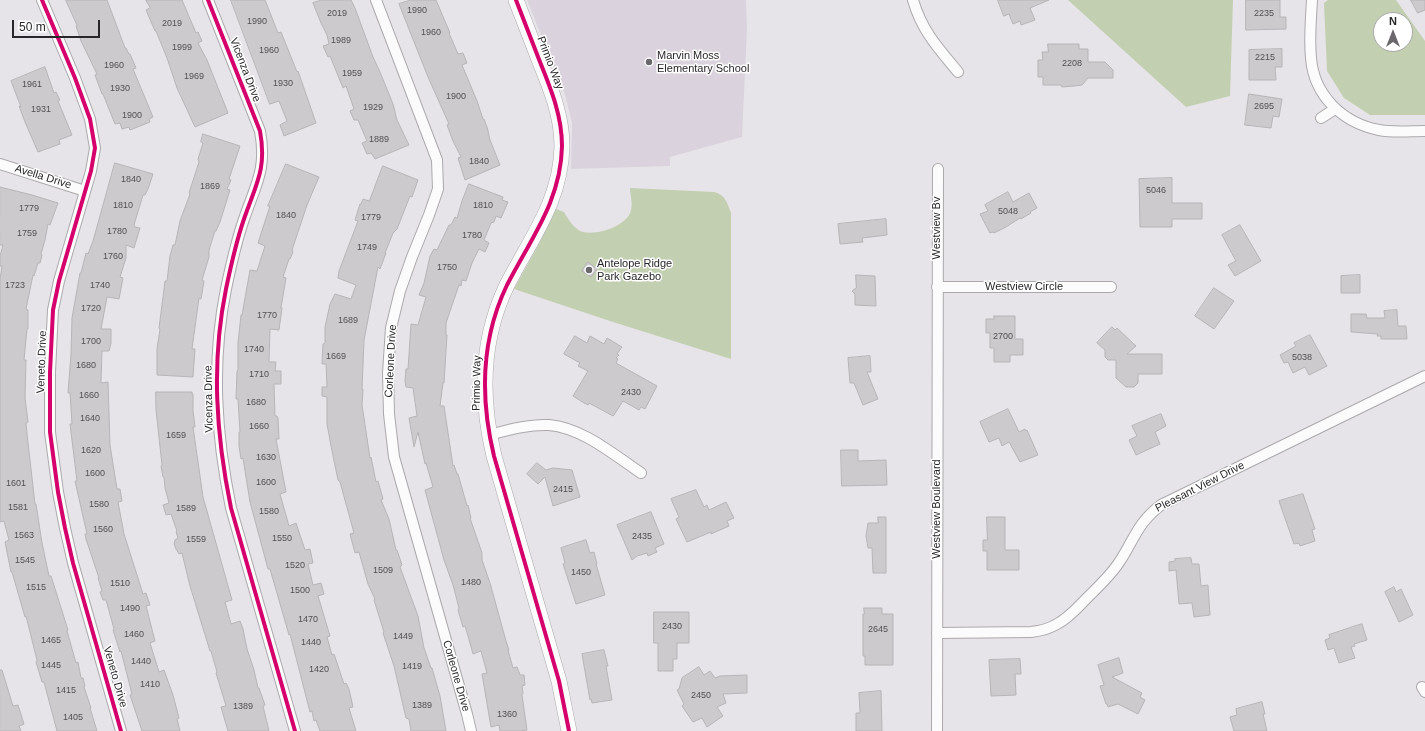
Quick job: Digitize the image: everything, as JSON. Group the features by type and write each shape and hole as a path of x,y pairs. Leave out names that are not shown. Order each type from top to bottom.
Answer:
{"street":[{"name":"Veneto Drive","path":"42,0 75,78 90,119 95,148 86,190 59,281 53,310 50,372 50,432 58,492 70,549 121,731"},
{"name":"Vicenza Drive","path":"208,0 260,131 263,147 263,160 260,176 244,219 224,298 217,363 219,436 224,473 233,515 295,731"},
{"name":"Corleone Drive","path":"376,0 437,160 438,189 400,291 391,328 388,373 389,414 394,457 471,731"},
{"name":"Primio Way","path":"516,0 553,95 560,119 562,148 559,176 553,198 507,286 497,310 490,333 484,376 485,407 489,434 559,681 569,731"},
{"path":"913,0 922,25 958,72"},
{"path":"1312,0 1311,58 1314,76 1326,99 1335,109 1359,124 1380,130 1425,131"},
{"path":"1321,118 1335,109"},
{"name":"Avella Drive","path":"0,164 86,190"},
{"name":"Westview Bv","path":"937,287 938,169"},
{"name":"Westview Circle","path":"937,287 1111,287"},
{"name":"Westview Boulevard","path":"937,287 937,731"},
{"name":"Pleasant View Drive","path":"937,633 1031,632 1044,630 1057,624 1068,617 1108,577 1118,564 1142,523 1161,505 1425,376"},
{"path":"489,434 511,429 537,426 554,426 571,430 585,436 641,473"}],"shaded area":[{"name":"Marvin Moss Elementary School","path":"527,0 746,0 747,30 742,137 670,157 670,166 571,169 572,123 565,95"}],"green space":[{"path":"1068,0 1233,0 1230,96 1186,107"},
{"path":"1328,0 1396,0 1404,12 1373,12 1373,52 1413,52 1413,24 1425,41 1425,115 1370,115 1344,98 1327,71 1324,3"},
{"path":"630,188 714,192 724,197 726,200 731,213 731,359 514,289 539,244 556,209 564,212 573,225 580,231 594,232 610,229 624,221 629,216 632,204"}],"building":[{"path":"66,0 107,0 125,48 130,54 136,68 133,69 153,117 149,119 150,122 130,130 129,127 122,129 120,123 115,124 95,75 97,74 81,41 77,26"},
{"path":"146,0 182,0 196,33 198,32 202,41 198,43 207,60 228,113 195,127 177,88 167,58 146,10 150,8"},
{"path":"231,0 265,0 278,33 281,32 297,72 298,71 316,123 284,136 280,125 287,121 279,101 270,104"},
{"path":"322,0 351,0 393,104 397,120 409,145 375,159 371,153 367,154 362,143 367,141 358,120 354,120 350,111 354,109 346,86 343,88 330,56 328,57 323,46 329,44 327,35 313,3"},
{"path":"411,0 436,0 458,54 463,53 467,63 462,65 484,119 490,140 500,165 465,180 458,158 461,157 447,125 449,124 428,77 399,4"},
{"path":"998,0 1049,0 1030,8 1035,20 1021,25 1020,21 1013,24 1009,14 1004,16"},
{"path":"1246,0 1280,0 1280,17 1286,17 1286,29 1246,30"},
{"path":"1411,0 1425,0 1425,10 1418,13"},
{"path":"1048,44 1079,44 1079,49 1088,49 1088,62 1105,62 1113,70 1113,78 1088,78 1082,85 1074,86 1062,87 1061,85 1043,85 1043,77 1038,77 1038,60 1043,60 1042,52 1048,52"},
{"path":"1282,49 1282,67 1275,67 1276,80 1249,80 1249,50"},
{"path":"45,67 54,93 56,92 60,100 58,101 72,135 59,140 60,144 38,152 25,122 11,81"},
{"path":"1249,94 1282,99 1279,117 1273,116 1271,128 1245,125"},
{"path":"203,134 240,146 229,179 231,180 227,189 230,190 209,250 209,257 202,280 204,281 201,299 199,298 192,349 195,349 193,377 157,375 157,349 165,281 167,281 173,245 175,245 180,221 190,194 189,193 199,162 198,159 203,143 201,142"},
{"path":"115,163 153,174 148,189 145,195 143,195 134,225 135,227 140,228 134,248 126,245 126,258 120,277 123,278 119,299 107,297 101,329 111,329 111,343 109,351 102,351 101,383 108,382 110,445 117,489 120,489 122,501 118,502 124,534 143,594 146,593 150,605 146,606 155,641 150,643 159,672 164,670 173,695 179,718 177,719 180,731 142,731 130,695 132,694 121,651 120,652 113,630 114,629 106,600 103,600 100,592 102,591 86,539 85,534 87,534 75,481 77,481 70,424 72,424 70,393 68,393 72,318 80,273 86,253 88,254 93,241"},
{"path":"286,164 319,177 307,205 292,250 293,252 283,277 286,278 279,330 270,329 269,362 276,362 275,371 281,371 281,384 274,384 275,416 278,418 279,439 276,439 286,492 280,494 289,526 296,523 305,550 310,549 313,563 308,564 313,585 321,583 324,594 318,596 330,636 327,637 332,655 334,654 344,684 346,683 349,689 353,707 349,708 356,731 320,731 316,720 314,721 312,711 310,712 290,634 289,635 270,569 268,569 250,502 243,458 241,459 239,446 240,432 238,399 236,399 238,343 241,315 250,270 257,271 265,246 258,243 270,206 268,206"},
{"path":"383,166 418,180 397,229 393,233 380,269 378,267 364,340 362,405 370,458 371,457 376,482 378,481 383,499 381,500 389,519 396,550 402,565 400,567 418,616 424,648 432,668 440,696 446,731 411,731 409,719 406,718 394,666 383,633 384,632 374,600 375,599 368,584 359,552 355,553 350,534 354,533 340,482 338,480 327,424 327,397 322,396 322,387 327,387 326,364 322,364 323,344 325,343 325,327 330,304 335,294 351,299 356,285 338,278 339,271 358,221 355,220 360,204 363,199 369,201"},
{"path":"1172,178 1172,203 1202,203 1202,219 1172,219 1172,227 1140,227 1139,179"},
{"path":"469,184 503,197 502,200 508,202 501,218 496,216 494,222 491,223 484,240 489,243 485,252 479,249 472,263 466,281 462,280 461,286 459,285 446,323 447,335 444,383 440,406 444,406 453,466 454,465 458,474 467,506 468,505 470,518 482,553 482,560 490,583 513,668 517,667 520,675 524,675 525,685 522,686 522,695 527,730 521,731 500,731 499,725 491,727 482,674 487,673 481,651 473,654 465,626 463,627 458,610 459,608 453,585 444,560 425,490 433,487 426,463 425,464 418,432 414,447 409,418 417,416 413,388 406,387 405,381 406,369 408,369 411,324 418,325 426,297 419,295 424,283 430,256 434,249 437,250 449,225 451,225 455,217 457,218"},
{"path":"0,187 58,203 50,225 48,224 40,263 38,263 34,276 33,275 26,309 28,310 28,329 24,360 26,360 25,398 28,422 26,423 35,504 49,576 51,576 68,630 67,631 76,663 78,662 81,678 83,678 84,687 97,731 57,731 44,682 42,682 36,662 37,660 26,616 25,617 11,572 5,542 9,540 4,521 0,522 0,279 2,266 0,266 0,256 3,245 0,245"},
{"path":"1008,192 1013,202 1029,193 1037,208 1006,227 994,233 990,233 980,214 988,211 985,205"},
{"path":"886,219 887,235 862,238 863,242 840,244 838,224"},
{"path":"1240,225 1261,261 1235,276 1228,265 1236,261 1222,235"},
{"name":"Antelope Ridge Park Gazebo","path":"588,262 597,269 591,277 582,271"},
{"path":"856,275 875,276 876,306 855,305 855,294 852,291 856,288"},
{"path":"1360,275 1360,293 1341,293 1341,276"},
{"path":"1214,288 1234,301 1214,329 1195,316"},
{"path":"1397,310 1398,326 1406,326 1407,339 1381,339 1381,336 1377,336 1378,334 1351,332 1351,314 1366,314 1367,318 1385,318 1384,311"},
{"path":"994,316 1015,316 1015,339 1023,339 1023,355 1010,355 1010,362 994,362 994,348 990,348 990,333 986,333 986,319 994,319"},
{"path":"1112,327 1115,330 1117,328 1136,346 1127,354 1162,354 1162,374 1138,374 1138,383 1134,387 1126,387 1116,378 1116,360 1108,360 1105,357 1105,350 1097,343"},
{"path":"1310,335 1327,366 1309,375 1305,367 1293,373 1288,362 1284,363 1280,355 1296,346 1294,343"},
{"path":"575,336 587,343 590,336 604,344 607,338 622,347 617,354 619,355 616,358 618,359 616,363 657,386 645,409 641,407 639,410 623,401 613,416 589,403 588,405 584,403 573,396 588,371 578,366 580,363 564,354"},
{"path":"870,356 871,372 867,372 878,399 863,405 854,383 850,383 848,358"},
{"path":"156,392 192,392 193,394 195,427 193,427 203,497 232,600 225,602 231,624 240,621 243,629 258,688 265,705 263,706 269,731 228,731 221,707 226,706 211,651 190,586 182,553 179,554 174,544 175,540 178,538 177,531 171,514 166,515 163,505 169,503 161,466 156,410"},
{"path":"1008,409 1019,432 1025,429 1026,431 1027,430 1038,455 1020,462 1009,442 1002,446 999,438 989,442 980,422"},
{"path":"1161,414 1166,426 1155,432 1160,444 1136,455 1129,440 1137,436 1132,426"},
{"path":"841,450 858,450 858,461 886,460 887,485 842,486"},
{"path":"537,463 546,470 553,468 572,470 580,497 553,506 545,477 538,484 527,474"},
{"path":"696,490 704,507 707,505 709,510 726,502 734,518 727,521 729,526 687,542 676,519 679,517 671,499"},
{"path":"1303,494 1315,529 1312,530 1315,541 1300,546 1299,543 1294,544 1279,501"},
{"path":"651,512 664,544 655,548 657,552 648,556 647,553 637,556 632,560 617,525"},
{"path":"878,517 886,517 886,573 873,573 872,548 868,548 866,536 868,523 878,523"},
{"path":"987,517 1005,517 1005,550 1019,550 1019,570 987,570 987,551 983,551 983,540 987,540"},
{"path":"586,540 590,553 594,552 605,595 576,604 563,564 565,563 561,548"},
{"path":"1191,558 1192,564 1199,564 1201,586 1208,585 1210,615 1194,617 1192,603 1179,604 1176,570 1169,571 1169,562 1175,561 1175,559"},
{"path":"1394,587 1396,592 1401,589 1413,615 1399,622 1385,592"},
{"path":"864,608 882,608 882,614 893,614 893,665 865,665 865,656 863,656"},
{"path":"654,612 689,612 689,643 677,643 677,659 673,659 673,671 658,671 658,643 654,643"},
{"path":"1362,624 1367,640 1354,644 1355,646 1351,647 1355,658 1339,663 1334,648 1328,650 1325,640 1330,638 1329,635"},
{"path":"604,650 608,666 606,666 612,700 592,703 591,699 590,700 582,654"},
{"path":"1119,658 1123,673 1112,677 1142,693 1140,697 1145,700 1138,714 1118,704 1108,707 1106,704 1100,686 1104,685 1098,665"},
{"path":"1020,659 1021,674 1015,674 1016,695 991,696 989,660"},
{"path":"699,667 704,675 710,671 715,678 720,676 747,675 747,693 723,694 726,703 717,707 723,716 707,727 702,718 693,722 682,706 684,704 677,690 679,689 682,678"},
{"path":"0,670 2,670 13,706 18,705 24,724 19,726 21,731 0,731"},
{"path":"881,691 882,731 856,731 856,713 860,713 859,693"},
{"path":"1262,702 1267,731 1234,731 1230,717 1237,715 1236,709"}],"cycle path":[{"path":"42,0 75,78 90,119 95,148 91,171 59,281 53,310 50,372 50,432 58,492 73,563 121,731"},
{"path":"208,0 260,131 262,144 259,176 236,245 221,317 218,344 217,399 222,453 231,508 295,731"},
{"path":"516,0 555,103 562,135 562,146 560,166 550,202 535,235 507,285 498,305 488,348 485,391 486,412 494,456 559,681 569,731"}],"place":[{"name":"Marvin Moss Elementary School","path":"649,62"},
{"name":"Antelope Ridge Park Gazebo","path":"589,270"}]}
